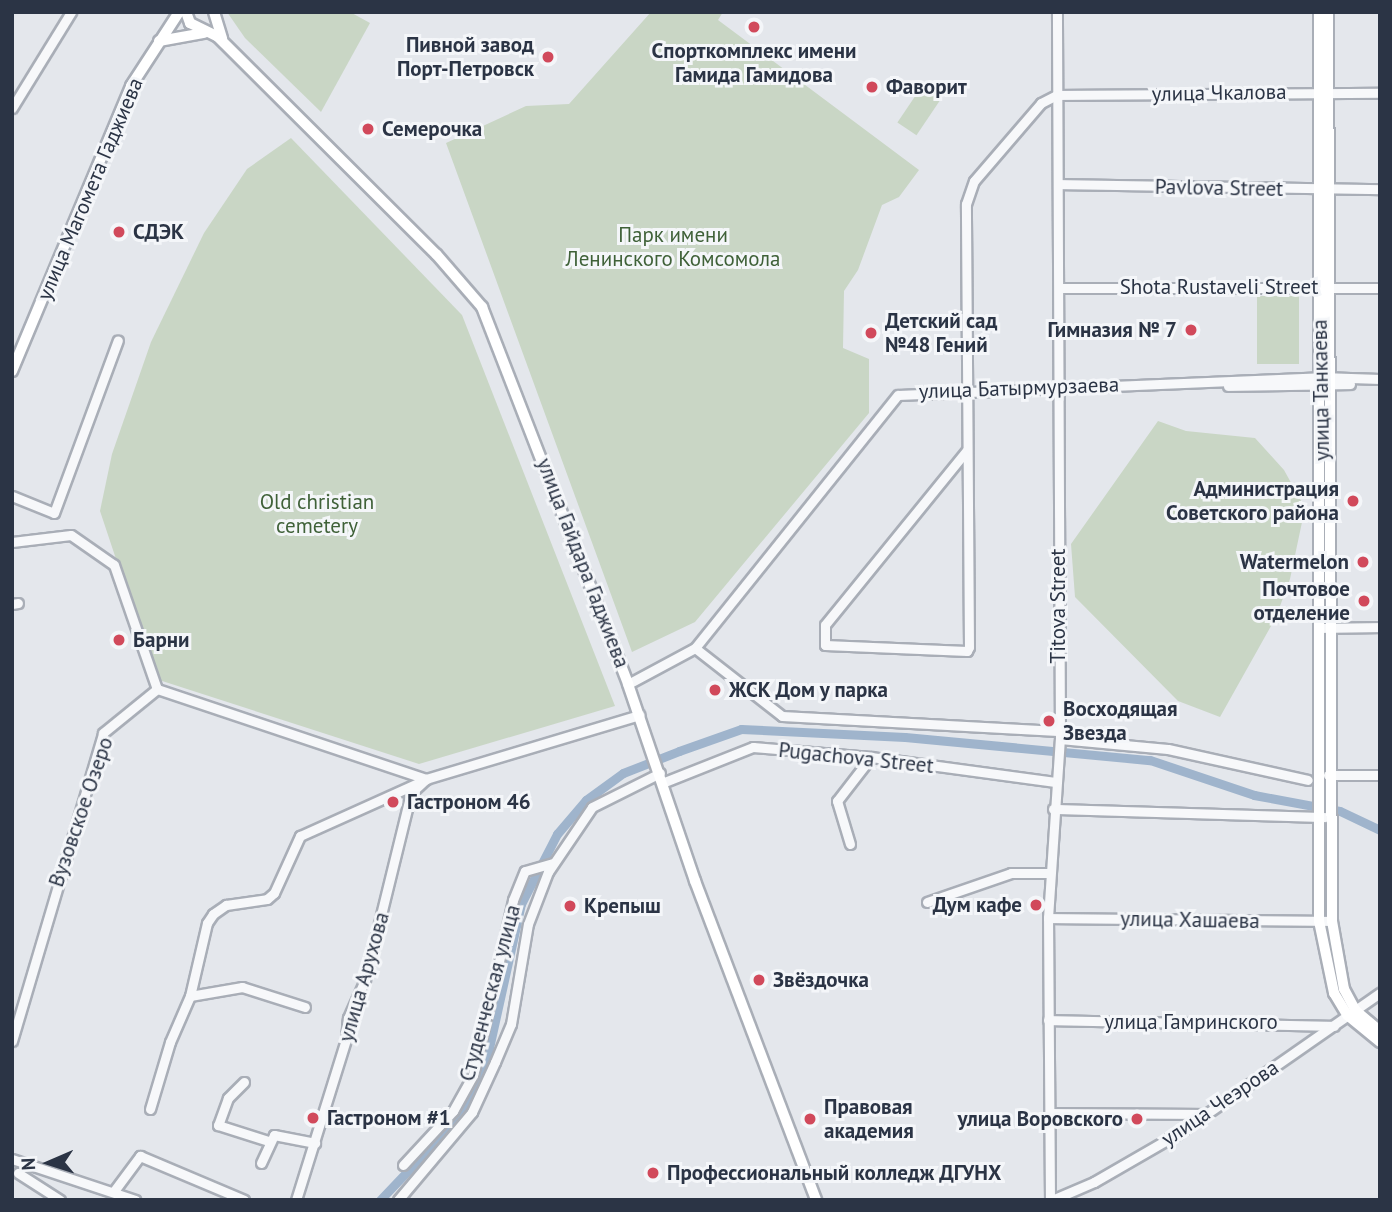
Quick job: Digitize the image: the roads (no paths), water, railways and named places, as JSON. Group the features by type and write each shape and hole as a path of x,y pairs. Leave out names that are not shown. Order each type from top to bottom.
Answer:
{"main road":[{"name":"улица Магомета Гаджиева","path":"12,368 131,86 178,12"},
{"name":"улица Магомета Гаджиева","path":"12,368 130,85 178,12"},
{"path":"186,12 190,23 213,26"},
{"path":"208,12 213,26"},
{"name":"улица Танкаева","path":"1320,12 1325,92"},
{"name":"улица Танкаева","path":"1328,12 1324,286 1327,628 1319,777 1325,801 1319,921 1330,982 1351,1012"},
{"path":"159,41 213,26"},
{"name":"улица Гайдара Гаджиева","path":"213,26 226,44 475,292 505,354 817,1200"},
{"name":"улица Танкаева","path":"1323,816 1340,979 1351,1012"},
{"path":"1351,1012 1380,1031"},
{"path":"1351,1012 1380,1042"}],"street":[{"path":"12,108 71,12"},
{"name":"Titova Street","path":"1051,1200 1048,918 1053,808 1059,758 1057,12"},
{"name":"улица Чкалова","path":"1057,95 1380,93"},
{"path":"967,450 825,625 825,645 967,651 968,193 1041,103 1057,95"},
{"name":"Pavlova Street","path":"1058,184 1380,189"},
{"name":"Shota Rustaveli Street","path":"1059,288 1380,288"},
{"path":"12,496 54,513 118,340"},
{"name":"улица Батырмурзаева","path":"628,683 695,648 898,396 1059,387 1380,379"},
{"name":"улица Батырмурзаева","path":"1326,382 1380,385"},
{"path":"12,542 71,535 114,565 157,689 426,779"},
{"path":"1327,628 1380,627"},
{"path":"695,648 782,716 1059,735 1168,749 1319,777 1380,775"},
{"name":"Вузовское Озеро","path":"12,1041 103,733 157,689"},
{"path":"150,1109 170,1042 190,996 204,933 213,914 226,905 267,899 274,893 300,836 426,779 638,716"},
{"name":"Pugachova Street","path":"398,1200 472,1112 511,1024 528,924 553,863 592,807 661,778 753,747 871,757 1055,782"},
{"path":"850,844 836,801 871,757"},
{"name":"улица Арухова","path":"296,1200 305,1180 346,1039 348,1018 365,980 411,793 426,779"},
{"path":"1053,808 1323,816"},
{"name":"Студенческая улица","path":"403,1165 453,1111 473,1075 513,900 525,871 553,863"},
{"path":"927,902 1011,873 1050,873"},
{"name":"улица Хашаева","path":"1048,918 1332,921"},
{"path":"190,996 242,987 305,1007"},
{"name":"улица Чеэрова","path":"1051,1200 1094,1182 1203,1114 1380,993"},
{"name":"улица Гамринского","path":"1048,1020 1334,1026"},
{"path":"244,1082 228,1098 218,1125 268,1141"},
{"path":"1050,1113 1203,1114"},
{"path":"261,1163 268,1141 274,1135 315,1143"},
{"path":"114,1191 139,1156 243,1200"},
{"path":"12,1159 135,1200"},
{"path":"18,1173 60,1200"}],"waterway":[{"path":"380,1200 459,1117 487,1057 521,904 557,834 586,800 623,773 679,751 741,729 905,737 1150,760 1254,795 1340,811 1380,830"}],"place":[{"name":"Спорткомплекс имени Гамида Гамидова","path":"754,27"},
{"name":"Пивной завод Порт-Петровск","path":"548,57"},
{"name":"Фаворит","path":"872,87"},
{"name":"Семерочка","path":"368,129"},
{"name":"СДЭК","path":"119,232"},
{"name":"Гимназия № 7","path":"1191,330"},
{"name":"Детский сад №48 Гений","path":"871,333"},
{"name":"Администрация Советского района","path":"1353,501"},
{"name":"Watermelon","path":"1363,562"},
{"name":"Почтовое отделение","path":"1364,601"},
{"name":"Барни","path":"119,640"},
{"name":"ЖСК Дом у парка","path":"715,690"},
{"name":"Восходящая Звезда","path":"1049,721"},
{"name":"Гастроном 46","path":"393,802"},
{"name":"Дум кафе","path":"1036,905"},
{"name":"Крепыш","path":"570,906"},
{"name":"Звёздочка","path":"759,980"},
{"name":"Гастроном #1","path":"313,1118"},
{"name":"Правовая академия","path":"810,1119"},
{"name":"улица Воровского","path":"1137,1119"},
{"name":"Профессиональный колледж ДГУНХ","path":"653,1173"}],"park label":[{"name":"Парк имени Ленинского Комсомола","path":"673,247"},
{"name":"Old сhristian cemetery","path":"317,514"}]}
